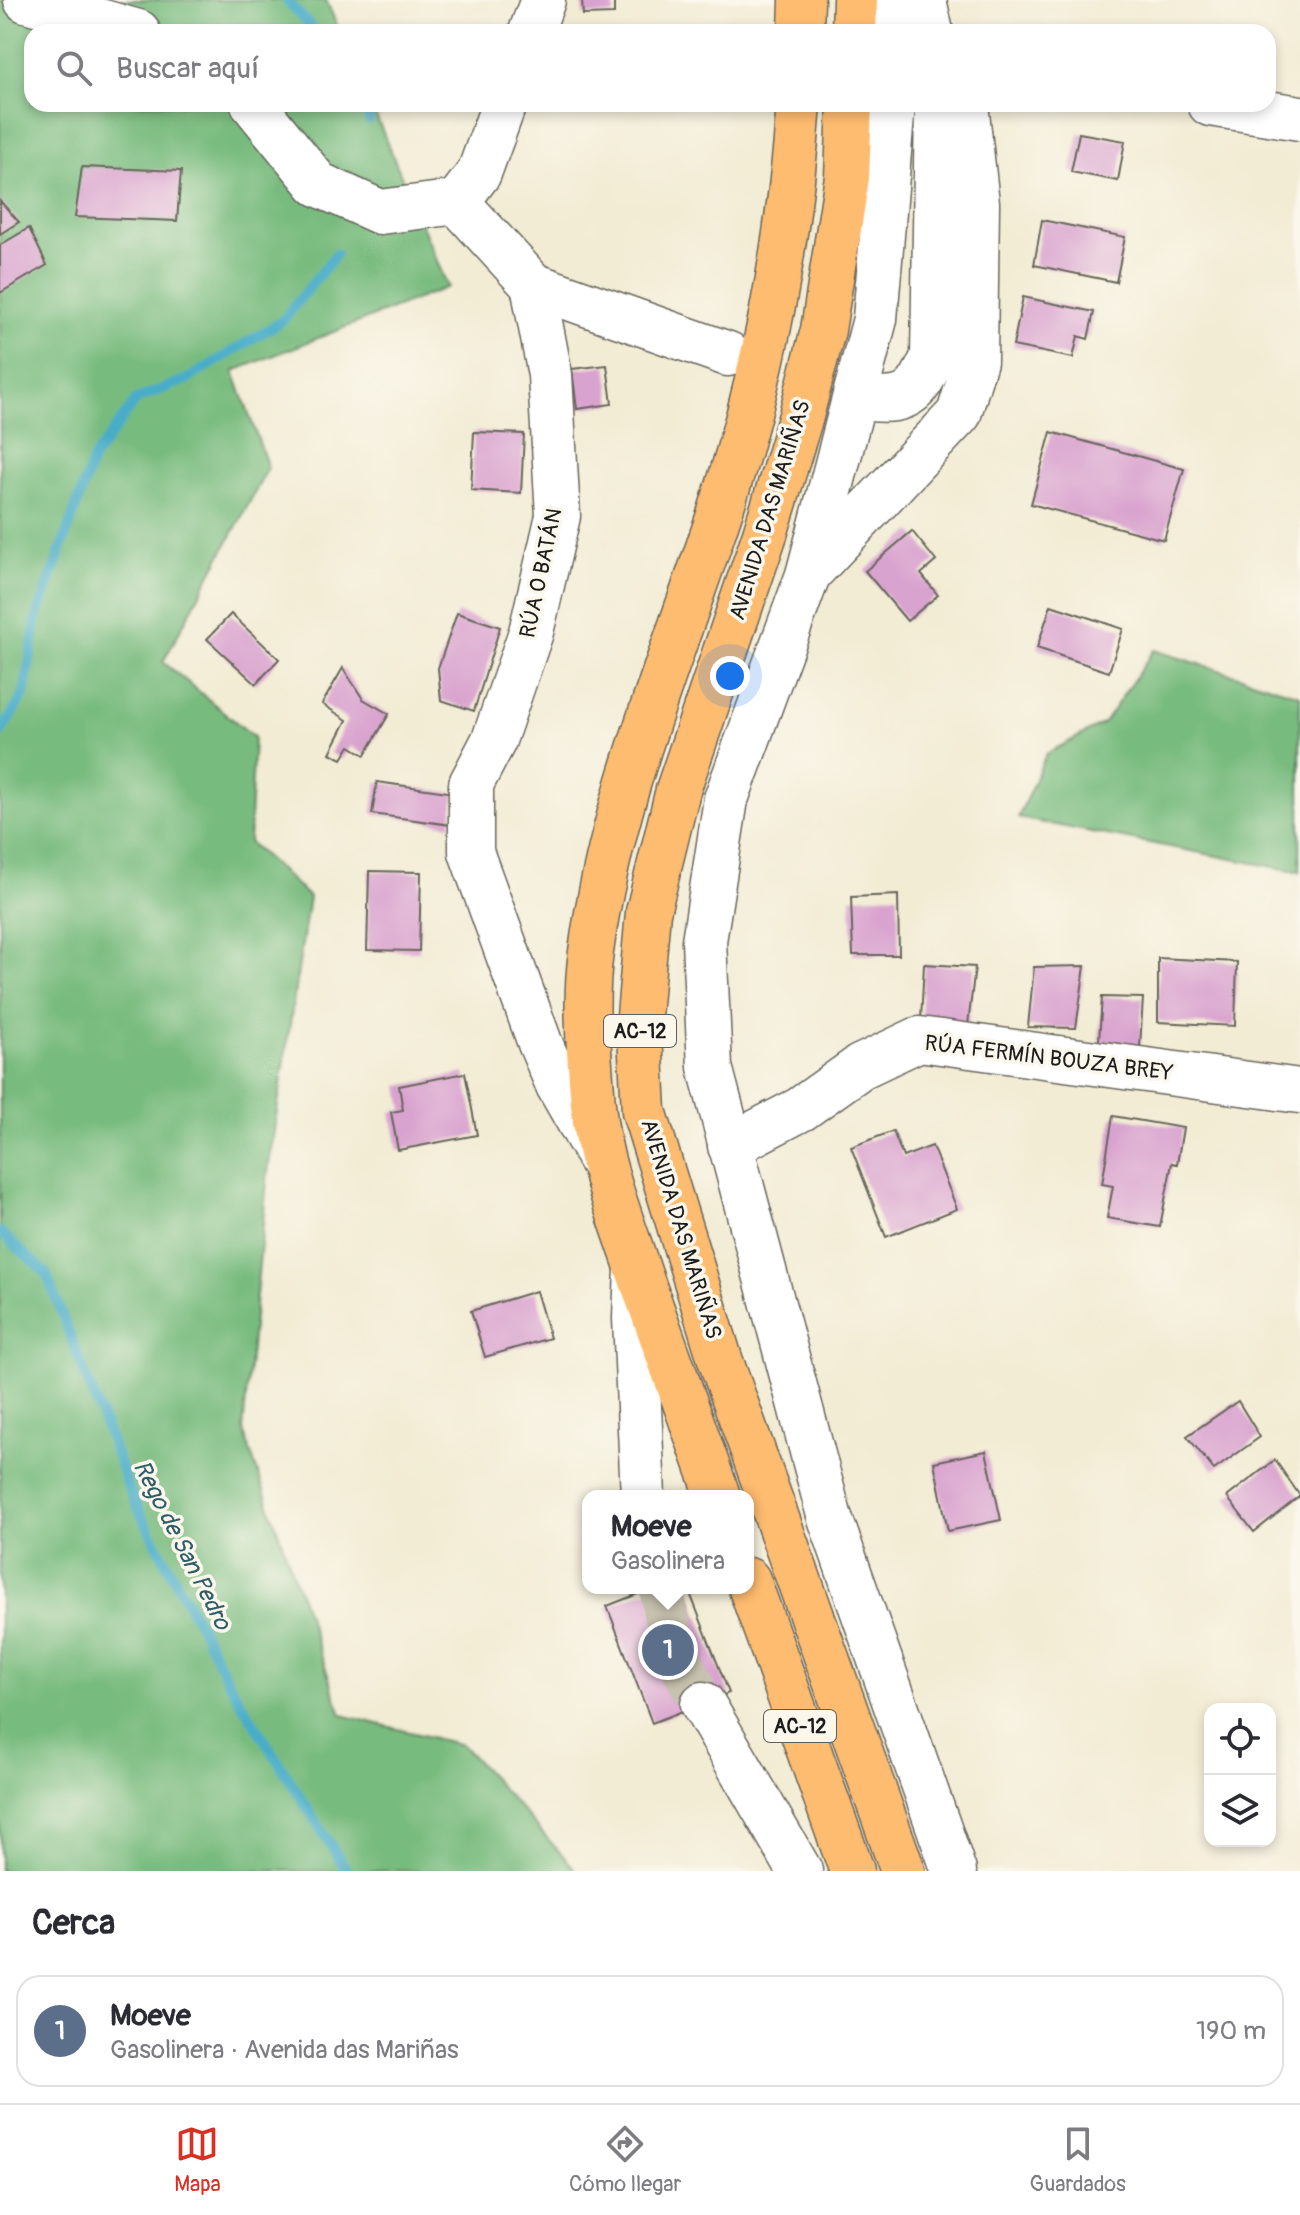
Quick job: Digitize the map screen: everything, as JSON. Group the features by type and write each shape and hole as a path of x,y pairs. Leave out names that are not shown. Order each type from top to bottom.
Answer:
{"highway":[{"path":"801,24 802,0"},
{"path":"854,24 855,0"},
{"name":"AC-12","path":"716,1490 620,1225 606,1169 593,1108 588,1018 591,954 611,850 636,763 720,511 747,417 779,278 791,199 798,112"},
{"name":"AVENIDA DAS MARIÑAS","path":"850,112 847,177 823,330 765,534 678,790 648,912 639,1016 644,1111 720,1359 903,1871"},
{"name":"AC-12","path":"753,1594 852,1871"}],"street":[{"path":"26,0 110,24"},
{"path":"534,24 543,0"},
{"path":"895,0 896,24"},
{"path":"924,0 929,24"},
{"path":"260,112 318,184 380,212 457,202 479,173 501,112"},
{"path":"892,112 875,319 808,575 726,799 704,941 710,1067 829,1515 954,1871"},
{"path":"871,399 895,401 920,387 933,357 937,112"},
{"path":"808,575 959,414 975,361 977,203 967,112"},
{"path":"1261,112 1300,118"},
{"path":"457,202 533,285 728,354"},
{"name":"RÚA O BATÁN","path":"533,285 550,375 558,516 531,632 494,740 471,784 471,852 540,1043 558,1085 606,1169"},
{"name":"RÚA FERMÍN BOUZA BREY","path":"730,1146 801,1109 860,1067 919,1039 1300,1091"},
{"path":"637,1266 635,1318 643,1490"},
{"path":"703,1704 800,1871"}],"green space":[{"path":"0,0 326,0 336,24 24,24 24,112 374,112 448,287 234,371 268,468 163,662 254,737 249,842 309,897 268,1171 243,1430 342,1715 462,1745 577,1871 0,1871"},
{"path":"1154,650 1300,695 1300,872 1018,818 1046,754 1104,723"}],"building":[{"path":"582,0 614,0 614,14 583,15"},
{"path":"1079,133 1125,141 1118,181 1071,172"},
{"path":"82,167 181,171 177,221 75,217"},
{"path":"0,201 19,222 0,234"},
{"path":"1042,220 1125,237 1116,282 1034,265"},
{"path":"29,228 47,265 0,293 0,245"},
{"path":"1023,297 1094,312 1088,339 1078,336 1073,358 1013,346"},
{"path":"607,365 612,404 577,409 572,369"},
{"path":"474,432 524,434 521,493 471,490"},
{"path":"1051,432 1184,469 1164,540 1031,504"},
{"path":"912,531 936,561 921,574 938,595 907,621 865,571"},
{"path":"1051,605 1123,629 1109,672 1037,648"},
{"path":"457,613 500,627 474,711 441,700 438,668"},
{"path":"231,614 279,659 256,684 207,639"},
{"path":"343,668 363,699 389,714 365,755 350,746 342,759 330,753 347,720 322,704"},
{"path":"377,782 455,793 451,825 372,814"},
{"path":"369,871 421,872 419,951 367,950"},
{"path":"898,895 899,955 853,955 851,897"},
{"path":"1158,958 1237,962 1235,1026 1158,1022"},
{"path":"924,964 975,967 968,1025 921,1020"},
{"path":"1085,966 1076,1028 1028,1027 1034,967"},
{"path":"1102,997 1143,998 1140,1047 1099,1041"},
{"path":"465,1073 477,1135 398,1150 391,1112 403,1110 399,1086"},
{"path":"1113,1116 1183,1128 1177,1164 1172,1163 1160,1227 1107,1218 1113,1186 1102,1184"},
{"path":"893,1131 903,1157 932,1146 957,1209 886,1237 851,1147"},
{"path":"536,1291 550,1338 485,1357 471,1311"},
{"path":"1238,1401 1260,1437 1214,1470 1187,1436"},
{"path":"986,1451 1001,1520 948,1531 934,1462"},
{"path":"1275,1460 1300,1496 1254,1532 1227,1497"},
{"path":"638,1594 690,1594 729,1693 652,1723 607,1606"}],"waterway":[{"name":"Rego de San Pedro","path":"286,0 308,24"},
{"name":"Rego de San Pedro","path":"366,112 369,120"},
{"name":"Rego de San Pedro","path":"0,734 24,694 37,617 93,459 137,399 188,379 283,320 336,254"},
{"name":"Rego de San Pedro","path":"0,1232 46,1273 133,1499 232,1688 347,1871"}],"tunnel":[{"path":"662,1594 674,1651 703,1704"}],"place":[{"name":"Moeve","path":"668,1650"}]}
